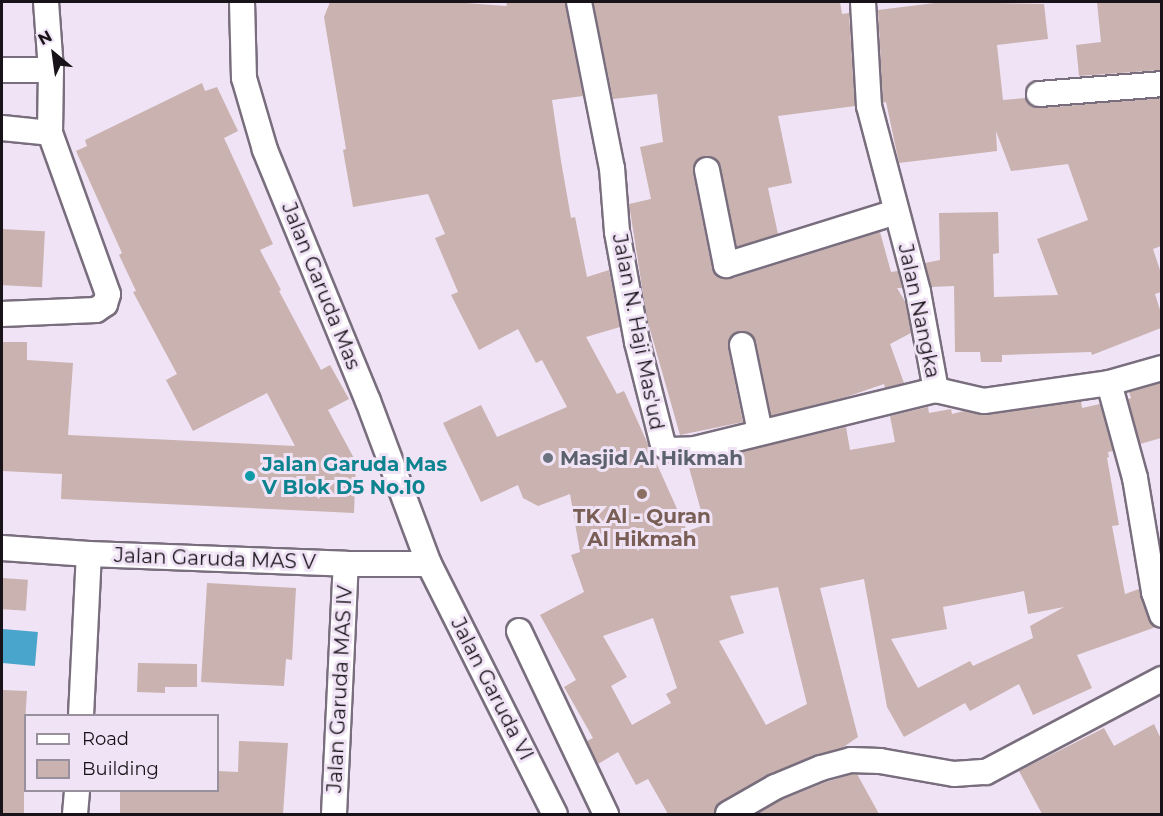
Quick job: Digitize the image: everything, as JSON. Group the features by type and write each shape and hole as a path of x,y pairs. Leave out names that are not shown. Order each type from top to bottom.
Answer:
{"street":[{"path":"2,314 96,310 107,301 108,294 50,133 51,70 46,2"},
{"name":"Jalan Garuda Mas","path":"242,2 244,78 254,117 265,150 368,401 429,564"},
{"name":"Jalan N. Haji Mas'ud","path":"579,2 600,118 612,168 617,232 635,331 661,442 670,450 695,449 760,432 826,419 936,390"},
{"name":"Jalan Nangka","path":"863,2 869,106 918,292 936,390 984,401 1109,383 1161,368"},
{"path":"2,70 51,70"},
{"path":"1040,94 1161,84"},
{"path":"2,128 50,133"},
{"path":"707,171 726,265 896,212"},
{"path":"741,345 760,432"},
{"path":"1109,383 1135,478 1154,592 1161,615"},
{"name":"Jalan Garuda MAS V","path":"2,548 90,554 346,564 429,564"},
{"path":"81,714 90,554"},
{"name":"Jalan Garuda MAS IV","path":"334,814 346,564"},
{"name":"Jalan Garuda VI","path":"429,564 555,814"},
{"path":"519,631 606,814"},
{"path":"728,814 775,787 821,768 851,760 880,760 954,774 986,772 1161,679"},
{"path":"75,814 76,792"}],"water":[{"path":"3,629 38,632 35,666 2,663"}],"building":[{"path":"330,2 451,2 507,6 506,2 565,2 583,96 552,100 561,161 571,218 575,217 587,277 609,270 620,327 586,337 617,394 624,391 687,531 705,525 688,464 846,427 850,450 895,442 890,416 928,407 929,413 951,409 952,414 964,411 986,415 1081,401 1082,408 1100,404 1113,451 1108,452 1109,457 1107,458 1119,525 1112,526 1125,594 1139,589 1149,620 1156,627 1077,655 1092,688 1033,715 1019,684 970,711 965,703 904,737 887,707 864,579 820,588 858,737 842,748 816,755 768,775 721,802 714,814 668,814 648,779 636,785 618,752 598,764 587,741 593,738 564,687 576,680 540,615 584,592 571,555 580,552 570,494 538,506 523,498 518,485 481,502 443,423 481,405 497,437 567,407 542,360 536,363 518,329 479,350 451,295 458,292 435,238 445,234 428,194 353,207 343,150 346,149 324,17","holes":["778,587 807,704 766,725 719,641 744,633 730,596","1024,591 1028,614 1064,607 1030,626 1033,638 973,666 970,661 918,688 891,639 947,629 943,607","653,618 677,688 666,694 671,703 632,725 611,686 627,677 603,636"]},
{"path":"593,2 840,2 842,14 849,13 855,106 778,116 792,183 768,188 778,234 737,247 718,161 704,156 694,165 693,173 712,268 722,279 730,279 880,232 891,272 898,271 902,288 897,288 906,303 911,333 890,344 904,383 885,388 884,384 846,397 771,416 756,342 747,332 739,331 729,340 728,348 743,422 680,435 647,319 629,204 651,199 640,147 663,142 657,94 613,99"},
{"path":"943,2 1044,4 1048,39 997,45 1003,100 1026,98 1032,107 1040,108 1161,98 1161,246 1153,249 1161,273 1161,292 1155,294 1161,313 1161,328 1092,355 1091,352 1002,355 1002,362 981,362 980,352 955,352 954,286 931,287 925,263 940,260 939,213 998,212 999,253 993,254 994,297 1058,295 1037,239 1088,220 1068,164 1011,171 996,131 997,151 899,163 886,102 883,103 878,10"},
{"path":"1097,2 1161,2 1161,70 1079,76 1076,45 1101,42"},
{"path":"202,83 205,91 217,87 238,131 224,138 273,244 260,250 281,290 279,291 321,370 330,365 349,399 328,410 356,462 354,513 61,499 62,474 2,471 2,342 27,342 27,360 73,363 68,435 295,446 267,393 193,431 166,380 177,374 133,292 136,291 119,255 122,253 76,151 87,146 85,140"},
{"path":"2,229 45,231 42,287 2,285"},
{"path":"1161,383 1161,438 1140,444 1128,399 1131,398 1129,392"},
{"path":"2,578 28,580 26,611 2,609"},
{"path":"207,583 296,588 292,660 286,659 284,686 201,682"},
{"path":"138,663 197,664 197,687 165,687 165,693 137,692"},
{"path":"2,690 27,691 24,714 24,814 2,814"},
{"path":"1154,724 1161,739 1161,814 1042,814 1019,771 1104,728 1114,746"},
{"path":"239,741 288,743 283,814 120,814 120,792 219,792 219,771 238,772"},
{"path":"857,774 879,814 756,814 781,800"}],"place":[{"name":"Masjid Al Hikmah","path":"548,458"},
{"name":"Jalan Garuda Mas V Blok D5 No.10","path":"250,476"},
{"name":"TK Al - Quran Al Hikmah","path":"642,494"}]}
